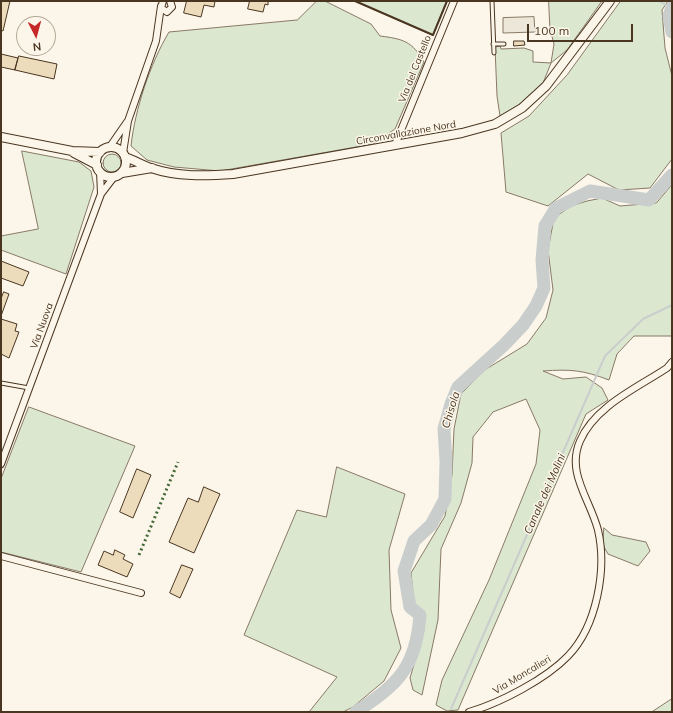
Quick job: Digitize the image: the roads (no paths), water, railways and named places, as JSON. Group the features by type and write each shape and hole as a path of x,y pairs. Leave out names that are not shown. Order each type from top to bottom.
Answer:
{"street":[{"name":"Via del Castello","path":"395,145 454,1"},
{"name":"Circonvallazione Nord","path":"124,155 152,168 176,174 232,174 462,133 495,124 522,108 546,86 610,1"},
{"path":"162,2 163,11 167,12"},
{"path":"72,151 98,168 106,176 114,177 122,173 126,165 124,155 128,121 156,41 162,2"},
{"path":"159,24 172,3"},
{"path":"109,148 128,121"},
{"path":"1,137 72,151 100,152 109,148 114,148 124,155"},
{"path":"98,168 97,161 100,152"},
{"name":"Via Nuova","path":"98,168 101,194"},
{"name":"Circonvallazione Nord","path":"122,173 152,168"},
{"name":"Via Nuova","path":"1,464 101,194 114,177"},
{"name":"Via Moncalieri","path":"469,712 496,702 552,671 570,654 582,636 598,596 601,554 598,531 592,510 576,475 575,458 579,442 586,429 596,417 620,398 667,368 672,362"},
{"path":"1,556 141,593"}],"lane":[{"path":"492,1 494,52"},
{"path":"493,44 504,44"},
{"path":"1,382 29,388"}],"waterway":[{"path":"659,1 671,8"},
{"name":"Chisola","path":"672,7 669,16 672,32"},
{"name":"Chisola","path":"356,712 394,683 409,662 418,633 420,615 410,607 404,571 414,541 431,525 445,499 446,461 444,429 451,404 458,387 504,345 523,325 536,306 544,288 542,260 545,226 556,208 590,191 649,200 672,175"},
{"name":"Canale dei Molini","path":"451,709 605,356 643,319 672,305"}]}
